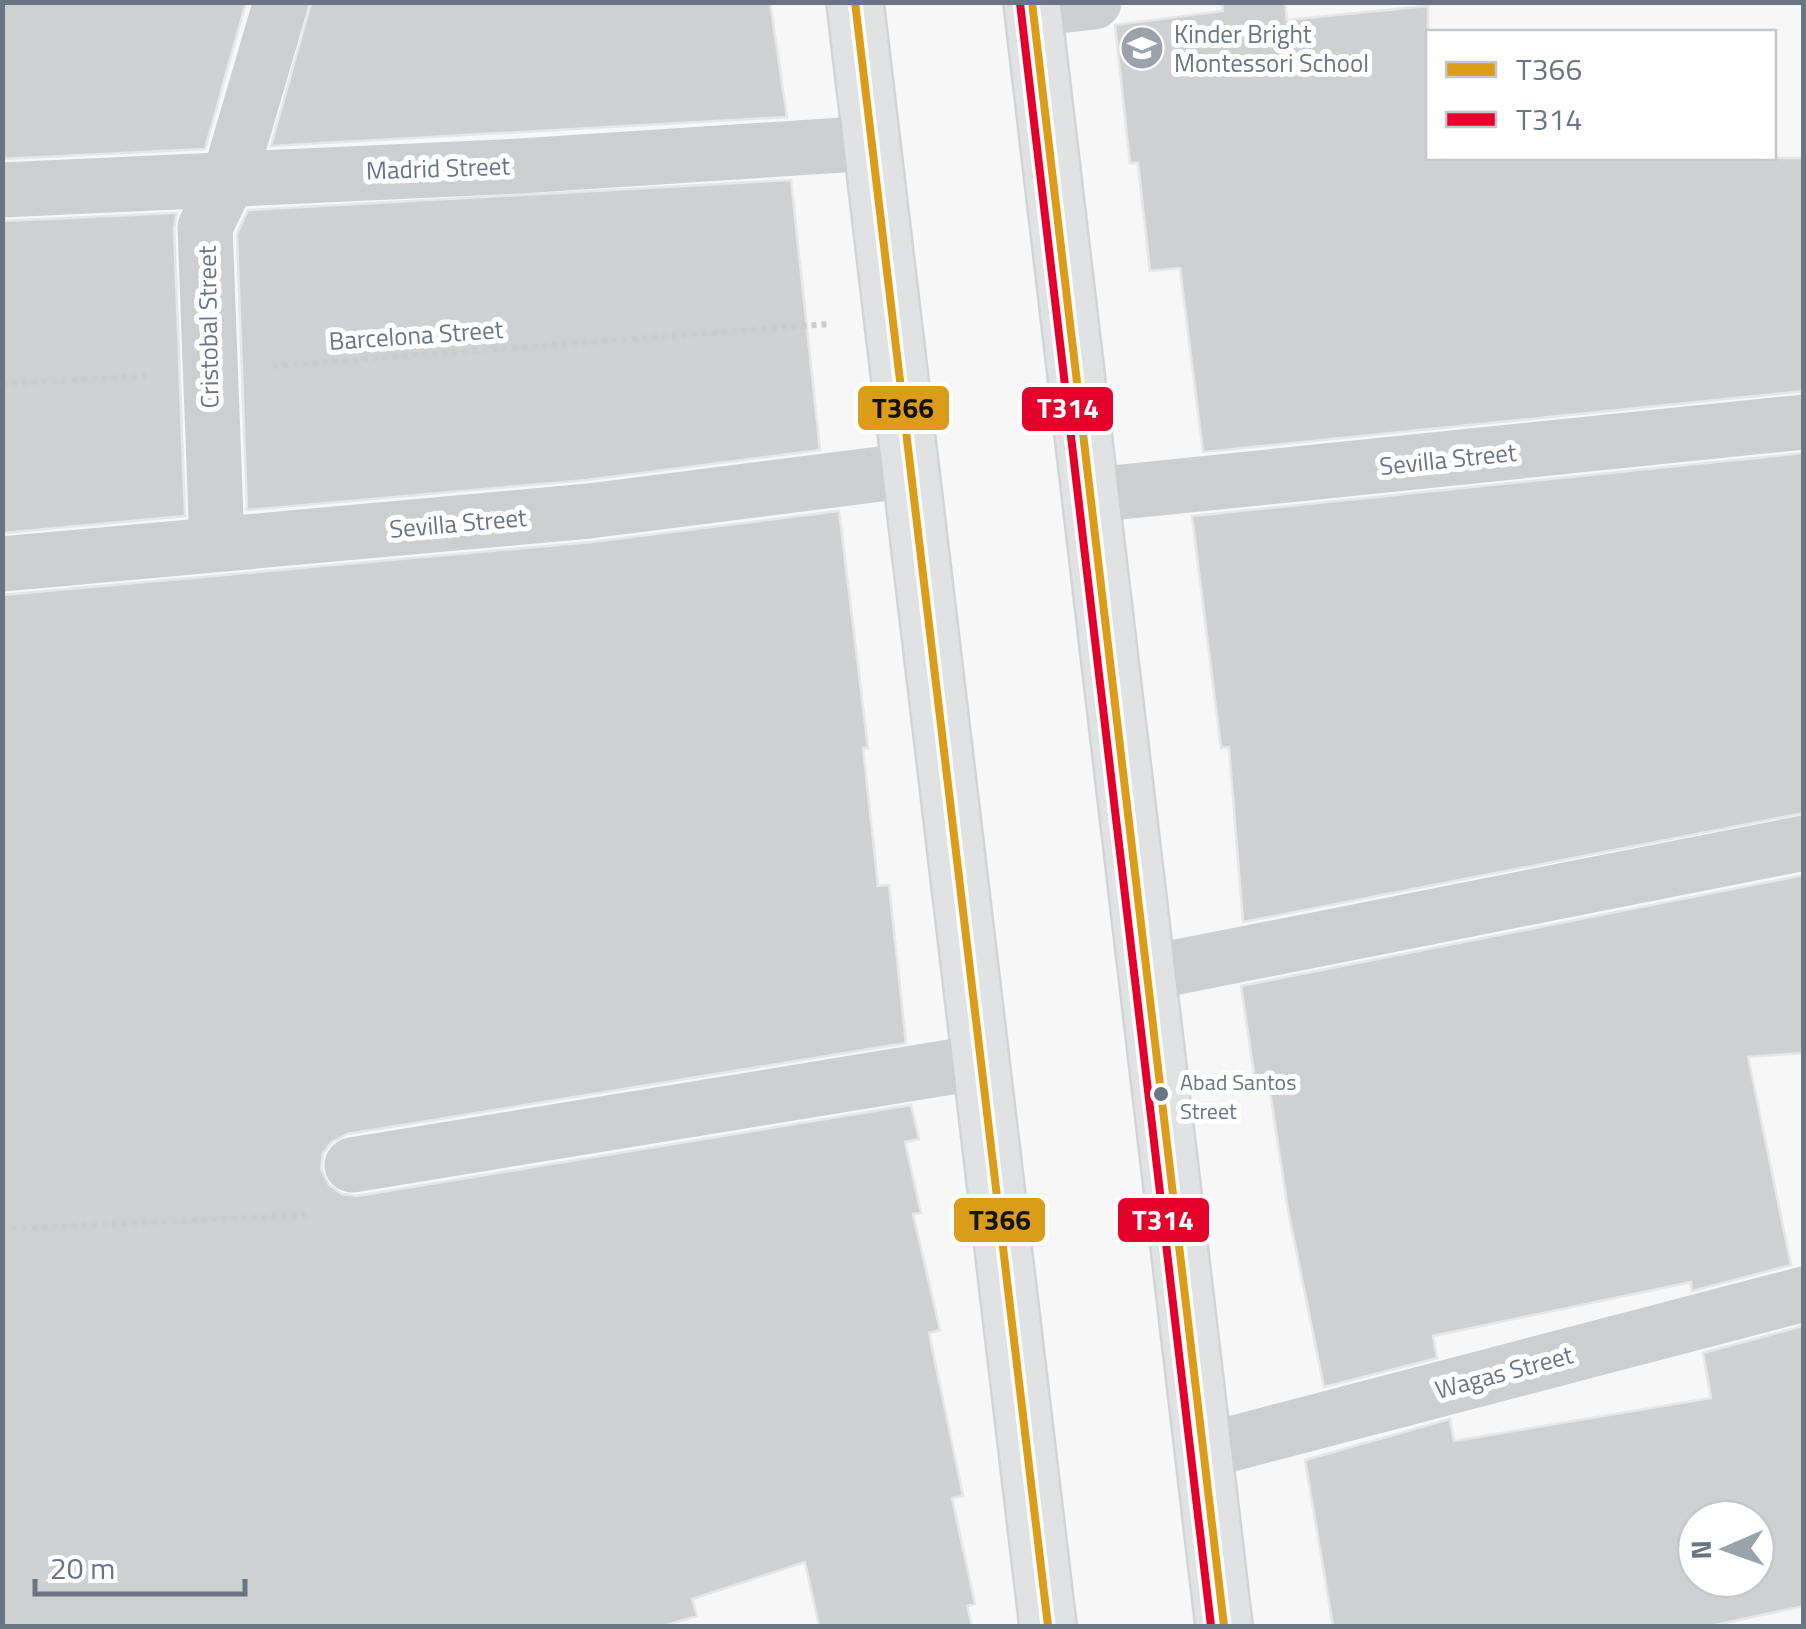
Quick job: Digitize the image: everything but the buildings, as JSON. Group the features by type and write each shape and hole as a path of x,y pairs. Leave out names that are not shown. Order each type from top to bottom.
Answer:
{"main road":[{"path":"856,2 1048,1626"},
{"path":"1033,6 1224,1626"}],"street":[{"name":"Cristobal Street","path":"217,544 205,228 230,176 282,2"},
{"path":"1033,6 1094,2"},
{"name":"Madrid Street","path":"2,190 230,176 520,166 873,143"},
{"name":"Sevilla Street","path":"1092,495 1804,422"},
{"name":"Sevilla Street","path":"2,564 588,511 912,470"},
{"path":"1146,973 1804,843"},
{"path":"352,1164 982,1062"},
{"name":"Wagas Street","path":"1204,1451 1804,1294"}],"path":[{"name":"Barcelona Street","path":"2,384 208,373 660,334 832,324"},
{"path":"2,1229 328,1214 352,1202 352,1164"}],"transit line":[{"name":"T366","path":"855,2 1048,1626"},
{"name":"T366","path":"1032,2 1224,1626"},
{"name":"T314","path":"1020,3 1211,1626"}],"place":[{"name":"Kinder Bright Montessori School","path":"1142,48"},
{"name":"Abad Santos Street","path":"1161,1094"}]}
